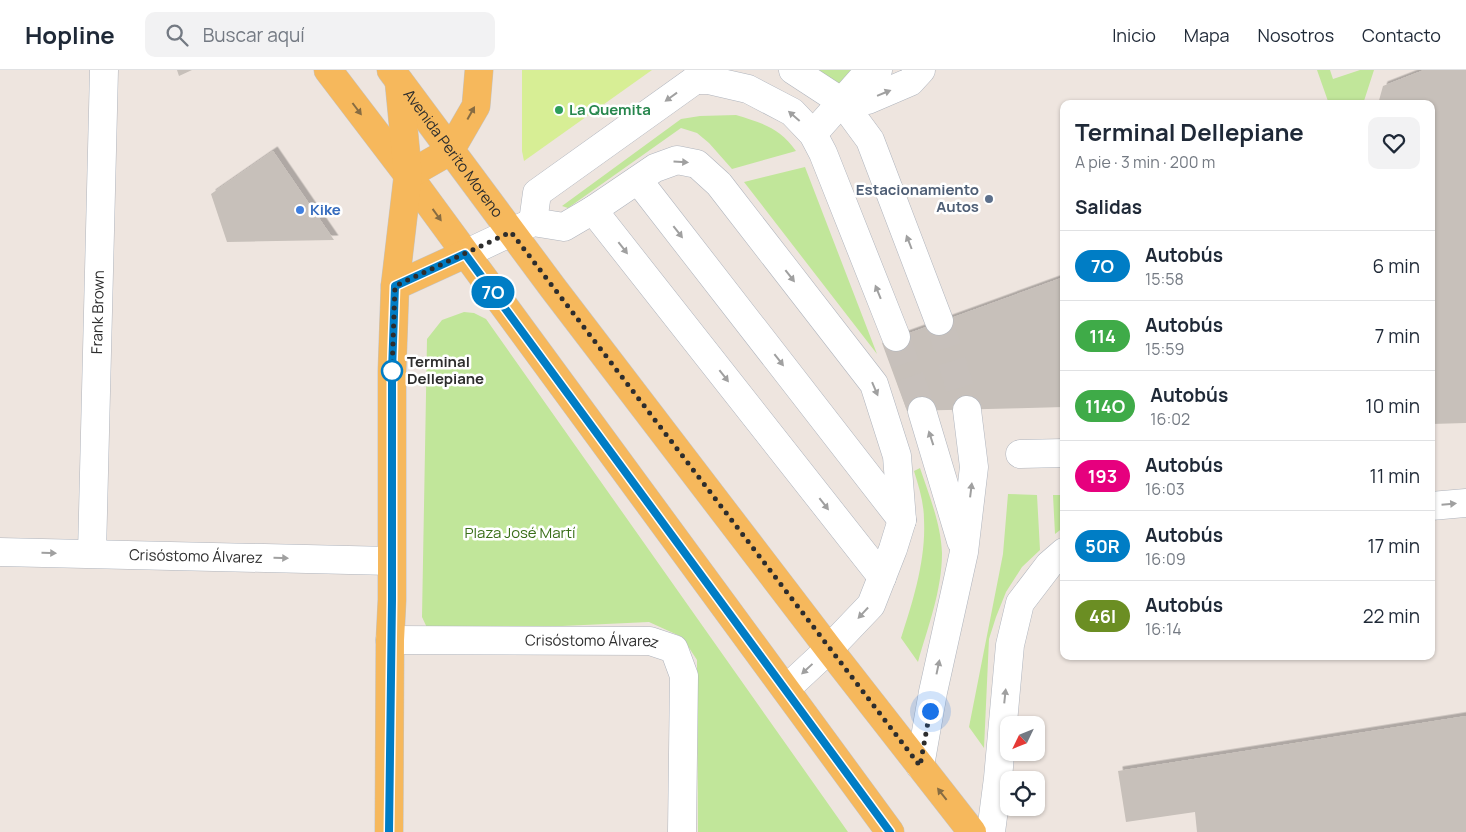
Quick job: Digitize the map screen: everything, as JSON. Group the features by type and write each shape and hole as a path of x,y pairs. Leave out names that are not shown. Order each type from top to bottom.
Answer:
{"main road":[{"path":"328,70 408,175 890,832"},
{"path":"408,175 450,151 476,106 479,70"},
{"path":"388,832 392,371 395,286 408,175 396,73"},
{"name":"Avenida Perito Moreno","path":"396,73 450,151 522,227 829,649 972,832"},
{"path":"395,286 465,254"}],"street":[{"name":"Frank Brown","path":"92,553 104,70"},
{"path":"793,70 842,102 870,140 939,321"},
{"path":"813,134 860,81 878,70"},
{"path":"842,102 868,100 910,82 921,70"},
{"path":"522,227 537,193 703,75 709,80 748,89 792,112 813,134 823,153 896,337"},
{"path":"465,254 522,227 564,227 593,210 655,168 677,160 697,164 725,192 874,384 897,456 902,520 871,605 786,690"},
{"path":"638,180 902,520"},
{"path":"593,210 882,577"},
{"path":"920,766 933,692 964,552 974,467 967,410"},
{"path":"922,411 964,552"},
{"path":"1020,454 1060,453"},
{"path":"1435,506 1466,503"},
{"name":"Crisóstomo Álvarez","path":"0,552 391,561"},
{"path":"991,832 1010,645 1020,603 1049,565 1060,555"},
{"name":"Crisóstomo Álvarez","path":"390,640 650,641 674,649 684,676 682,832"}],"green space":[{"name":"La Quemita","path":"522,70 652,70 524,161 522,151"},
{"path":"808,70 855,70 841,85"},
{"path":"1317,70 1330,70 1333,79 1360,70 1374,70 1364,100 1328,100"},
{"path":"736,115 770,127 784,137 796,151 732,169 709,143 697,133 681,128 568,208 562,206 681,119 700,116"},
{"path":"805,167 877,354 744,182"},
{"name":"Plaza José Martí","path":"464,312 474,313 486,319 848,832 698,832 697,660 682,637 649,622 429,632 422,617 427,339 442,320"},
{"path":"920,468 937,520 942,553 937,595 918,662 901,638 914,595 923,550 923,507 914,471"},
{"path":"1008,494 1037,495 1040,550 1022,567 1006,592 989,639 984,748 969,727 1003,554"},
{"path":"1053,495 1060,495 1060,530 1055,534"}],"building":[{"path":"177,70 192,70 179,76"},
{"path":"1424,70 1466,70 1466,423 1435,424 1435,100 1379,100 1383,86"},
{"path":"273,151 334,240 227,242 211,194"},
{"path":"1060,278 1060,407 907,411 882,343"},
{"path":"1466,716 1466,832 1197,832 1195,812 1126,822 1118,771"}],"tunnel":[{"path":"939,321 967,410"},
{"path":"896,337 922,411"}],"bus line":[{"name":"7O","path":"389,832 392,371 395,286 465,254 890,832"}],"place":[{"name":"La Quemita","path":"559,110"},
{"name":"Estacionamiento Autos","path":"989,199"},
{"name":"Kike","path":"300,210"},
{"name":"Terminal Dellepiane","path":"392,371"}],"route":[{"path":"392,371 395,286 511,232 920,766 930,711"}]}
